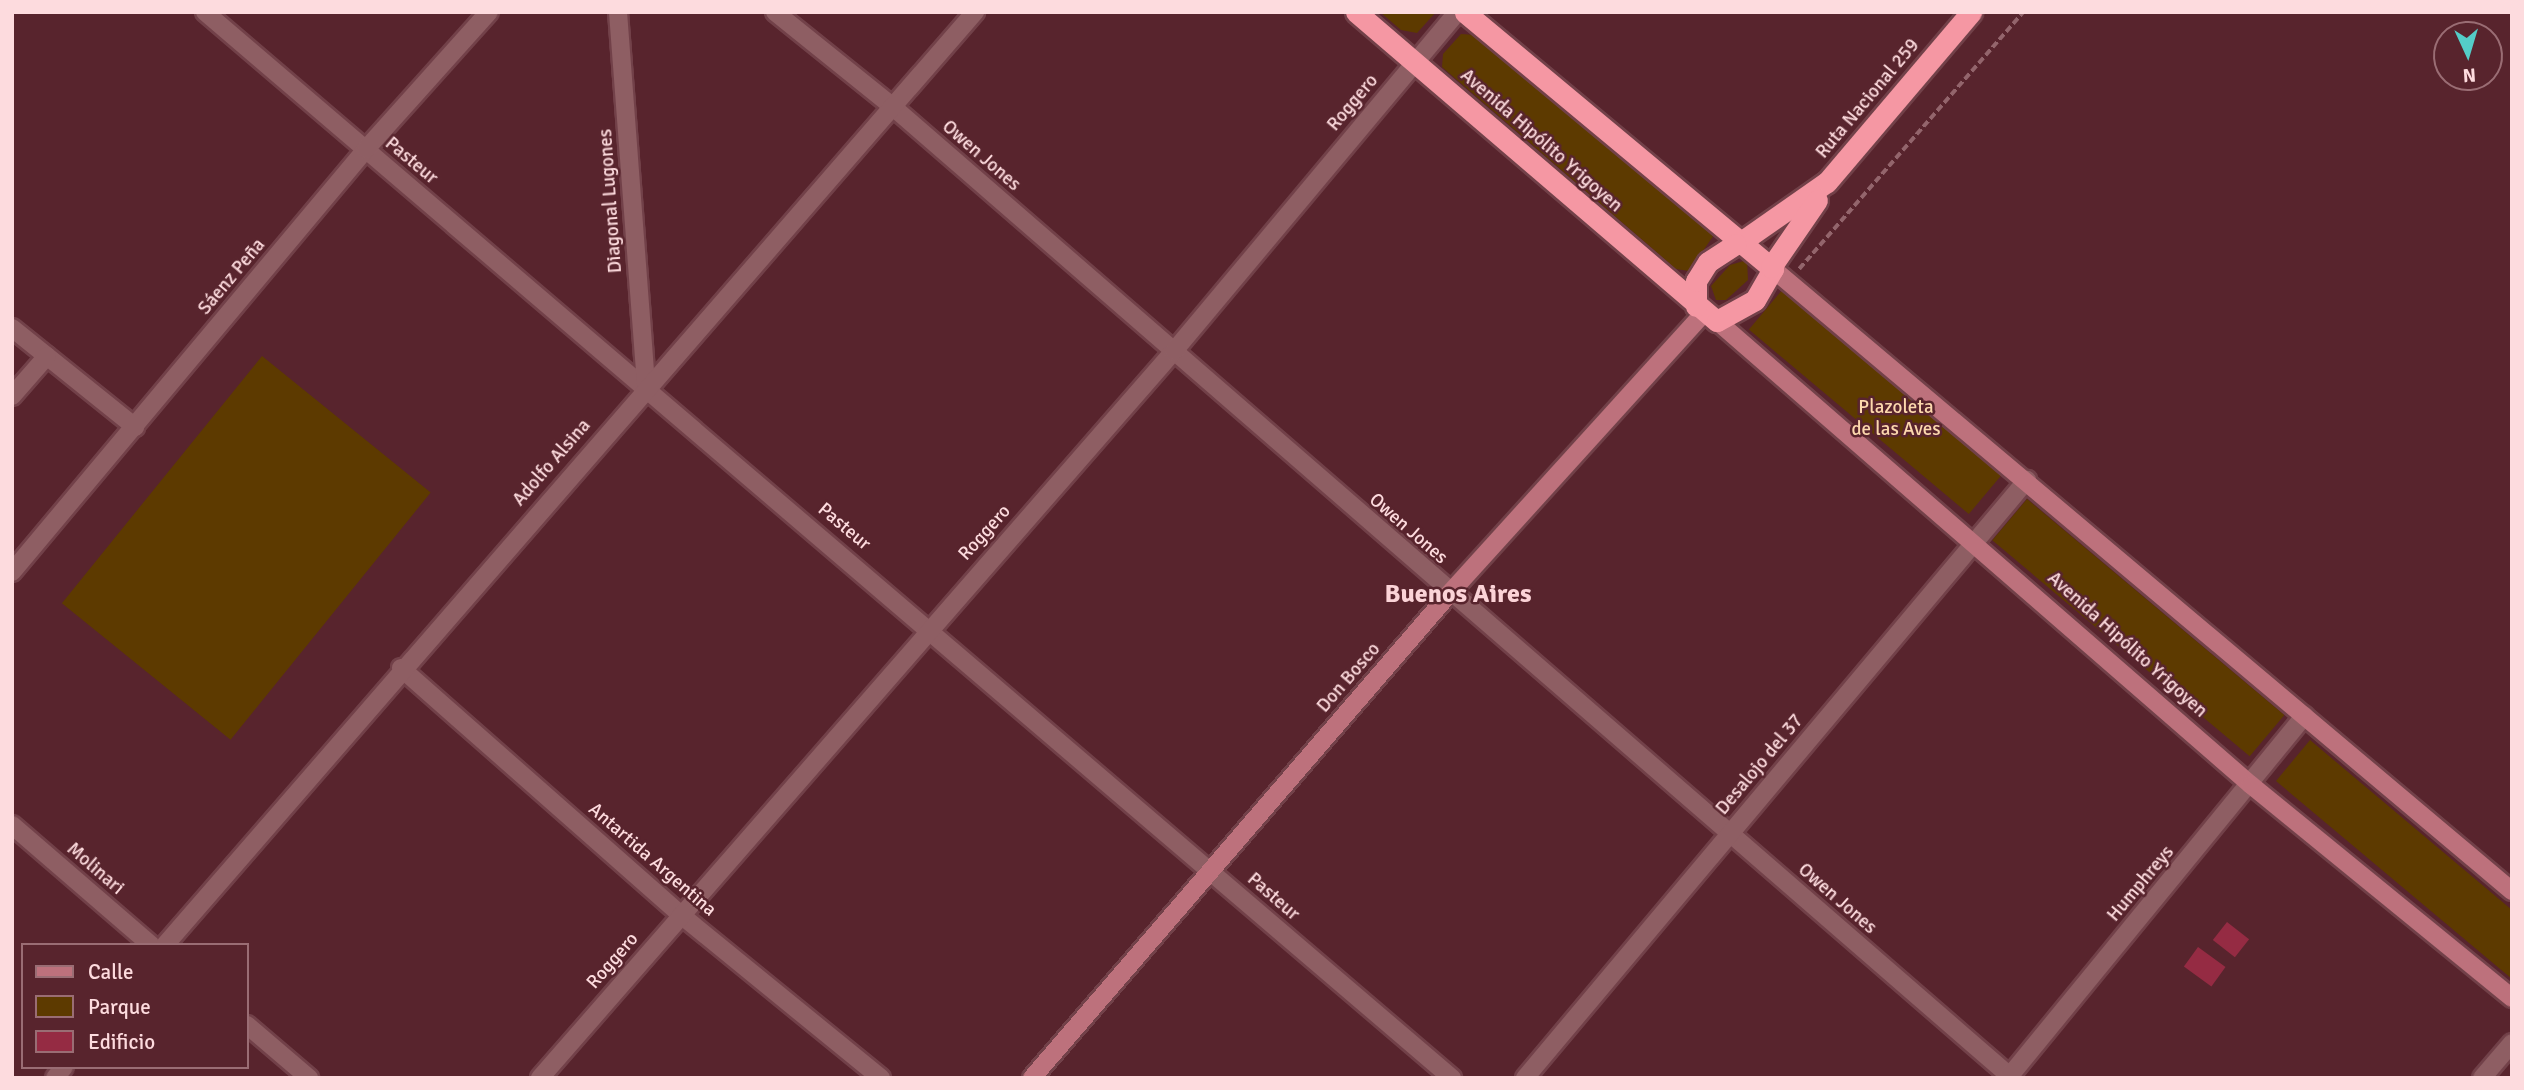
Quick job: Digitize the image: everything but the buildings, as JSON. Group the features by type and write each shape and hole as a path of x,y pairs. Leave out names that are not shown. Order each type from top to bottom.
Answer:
{"highway":[{"name":"Avenida Hipólito Yrigoyen","path":"1356,12 1706,313"},
{"path":"1465,12 1737,244 1777,273"},
{"name":"Ruta Nacional 259","path":"1827,182 1709,262 1696,281 1706,313 1755,300 1777,273 1827,182 1971,12"}],"street":[{"name":"Pasteur","path":"205,12 930,627 1452,1078"},
{"name":"Sáenz Peña","path":"12,572 366,149 489,12"},
{"name":"Diagonal Lugones","path":"618,12 646,387"},
{"name":"Owen Jones","path":"775,12 893,107 2010,1077"},
{"name":"Adolfo Alsina","path":"167,943 401,668 975,12"},
{"name":"Roggero","path":"540,1078 930,627 1174,351 1457,12"},
{"path":"1777,273 2027,480 2512,891"},
{"name":"Avenida Hipólito Yrigoyen","path":"1706,313 1976,541 2251,785 2512,999"},
{"name":"Don Bosco","path":"1032,1078 1450,593 1706,313"},
{"path":"12,328 135,427"},
{"path":"12,396 47,356"},
{"name":"Desalojo del 37","path":"1525,1078 2027,480"},
{"name":"Antartida Argentina","path":"401,668 681,915 881,1078"},
{"name":"Humphreys","path":"2010,1077 2251,785 2304,716"},
{"name":"Molinari","path":"12,825 149,943"},
{"path":"248,1027 309,1078"},
{"path":"2482,1078 2512,1043"}],"path":[{"path":"1777,273 2023,12"}],"green space":[{"path":"1380,12 1436,12 1417,33 1401,30"},
{"path":"1461,34 1475,35 1714,235 1689,271 1676,269 1442,67 1443,54"},
{"path":"1747,260 1748,280 1726,300 1716,300 1711,286 1730,265"},
{"name":"Plazoleta de las Aves","path":"1783,289 2003,473 1969,514 1749,330"},
{"path":"262,356 431,493 231,740 62,603"},
{"path":"2027,499 2284,715 2250,756 1992,540"},
{"path":"2310,740 2512,910 2512,979 2276,781"}],"district":[{"name":"Buenos Aires","path":"1458,595"}]}
